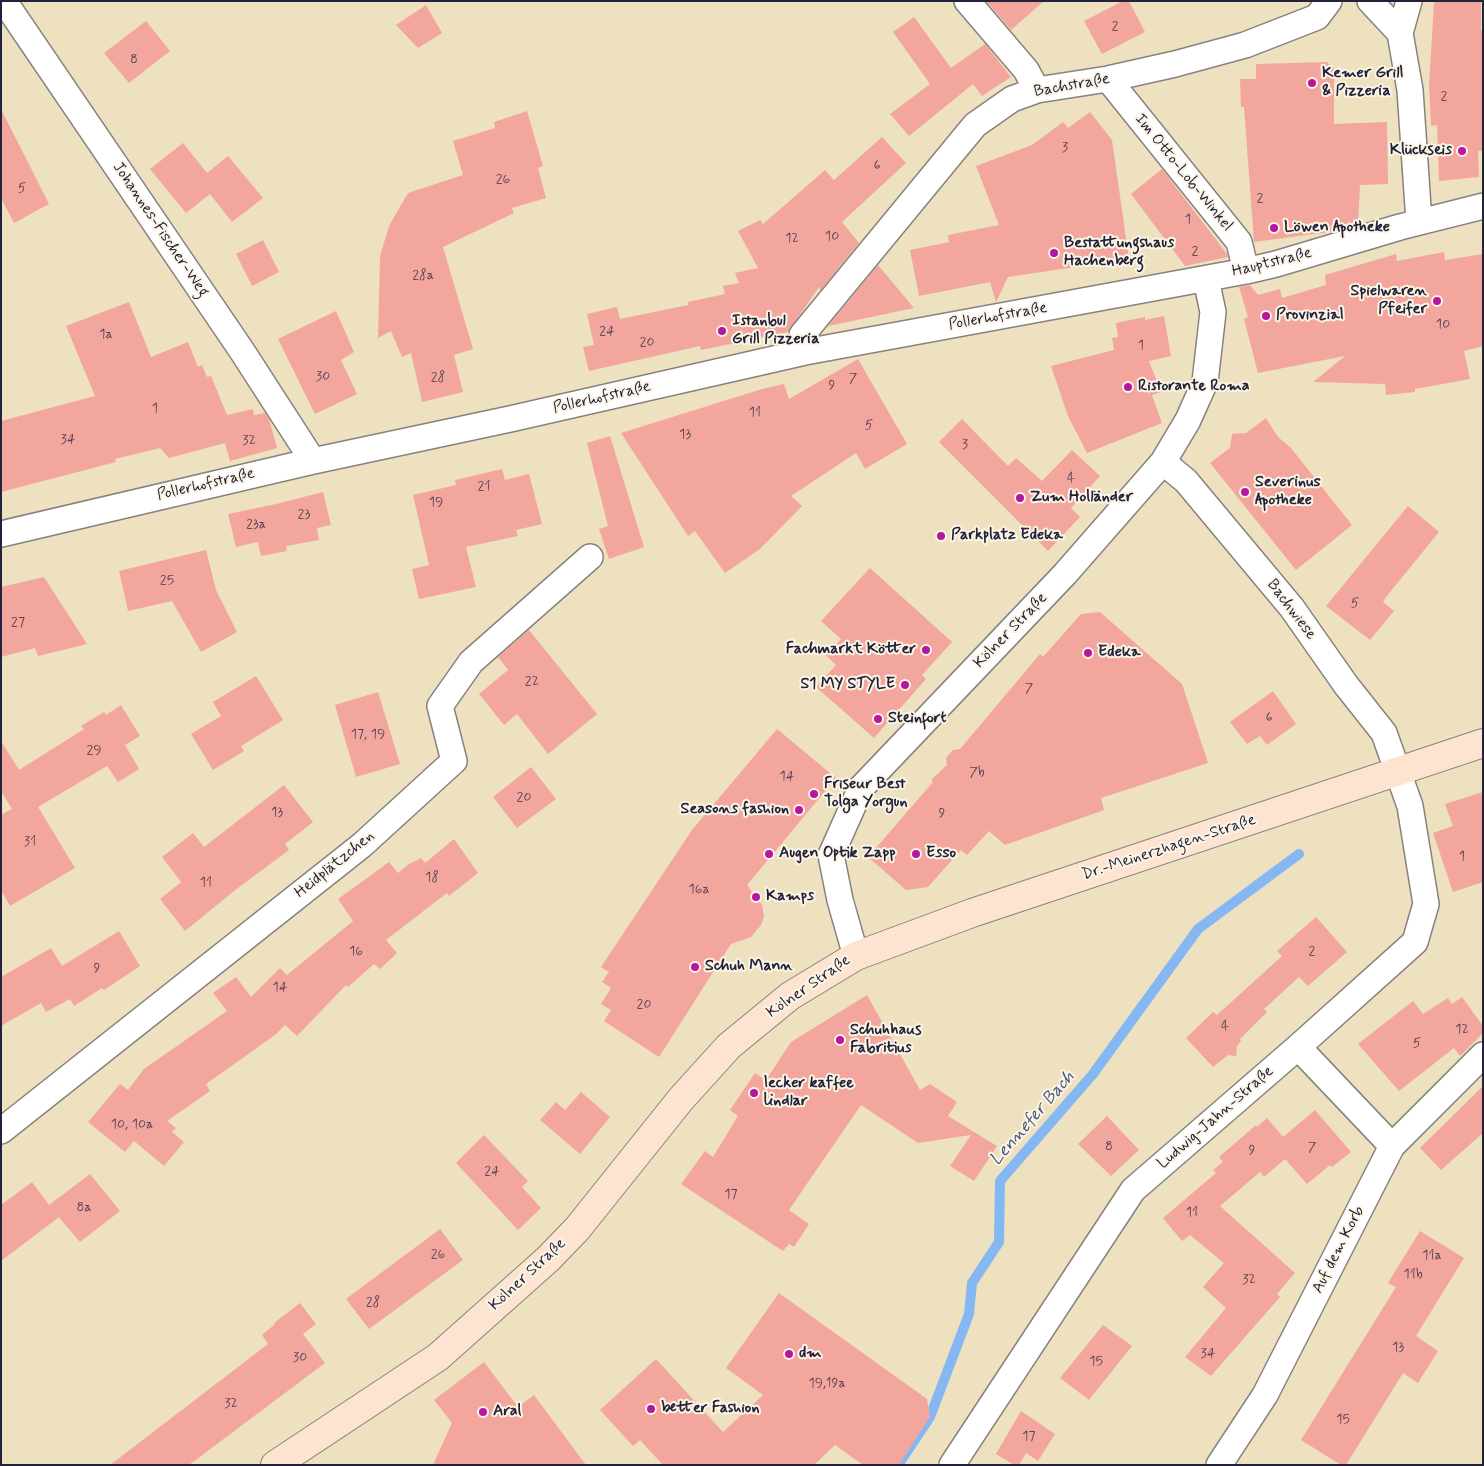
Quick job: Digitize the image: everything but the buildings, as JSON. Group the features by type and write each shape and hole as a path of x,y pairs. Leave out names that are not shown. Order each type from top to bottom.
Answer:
{"main road":[{"name":"Dr.-Meinerzhagen-Straße","path":"856,956 972,913 1483,743"},
{"name":"Kölner Straße","path":"275,1465 438,1357 548,1259 578,1229 682,1099 730,1046 790,996 856,956"}],"street":[{"name":"Johannes-Fischer-Weg","path":"4,1 231,335 313,460"},
{"path":"967,1 1026,70 1036,90"},
{"name":"Bachstraße","path":"805,352 802,335 975,125 1012,99 1036,90 1108,79 1246,45 1317,17 1329,1"},
{"path":"1370,1 1400,33"},
{"path":"1409,1 1400,33 1410,90 1419,222"},
{"name":"Im Otto-Lob-Winkel","path":"1108,79 1240,242 1246,272"},
{"name":"Hauptstraße","path":"1206,279 1246,272 1419,222 1483,206"},
{"name":"Pollerhofstraße","path":"1,534 313,460 510,420 805,352 1206,279"},
{"name":"Kölner Straße","path":"856,956 840,900 831,855 861,788 1065,574 1163,462 1188,420 1205,382 1213,312 1206,279"},
{"name":"Bachwiese","path":"1163,462 1186,481 1292,608 1346,685 1384,733 1399,772"},
{"name":"Heidplätzchen","path":"1,1131 362,845 454,761 440,706 471,662 590,557"},
{"name":"Ludwig-Jahn-Straße","path":"952,1465 1133,1190 1298,1047 1415,942 1426,904 1410,806 1399,772"},
{"path":"1298,1047 1392,1146"},
{"name":"Auf dem Korb","path":"1219,1465 1266,1395 1392,1146 1483,1054"}],"waterway":[{"name":"Lennefer Bach","path":"898,1465 930,1417 969,1314 972,1283 999,1242 1000,1181 1093,1074 1198,929 1299,854"}],"place":[{"name":"Kemer Grill & Pizzeria","path":"1312,83"},
{"name":"Klückseis","path":"1462,151"},
{"name":"Löwen Apotheke","path":"1274,228"},
{"name":"Bestattungshaus Hachenberg","path":"1054,253"},
{"name":"Spielwaren Pfeifer","path":"1437,301"},
{"name":"Provinzial","path":"1266,316"},
{"name":"Istanbul Grill Pizzeria","path":"722,331"},
{"name":"Ristorante Roma","path":"1128,387"},
{"name":"Severinus Apotheke","path":"1245,492"},
{"name":"Zum Holländer","path":"1020,498"},
{"name":"Parkplatz Edeka","path":"941,536"},
{"name":"Fachmarkt Kötter","path":"926,650"},
{"name":"Edeka","path":"1088,653"},
{"name":"S1 MY STYLE","path":"905,685"},
{"name":"Steinfort","path":"878,719"},
{"name":"Friseur Best Tolga Yorgun","path":"814,794"},
{"name":"Seasons fashion","path":"799,810"},
{"name":"Augen Optik Zapp","path":"769,854"},
{"name":"Esso","path":"916,854"},
{"name":"Kamps","path":"756,897"},
{"name":"Schuh Mann","path":"695,967"},
{"name":"Schuhhaus Fabritius","path":"840,1040"},
{"name":"lecker kaffee lindlar","path":"754,1093"},
{"name":"dm","path":"789,1354"},
{"name":"better Fashion","path":"651,1409"},
{"name":"Aral","path":"483,1412"}]}
